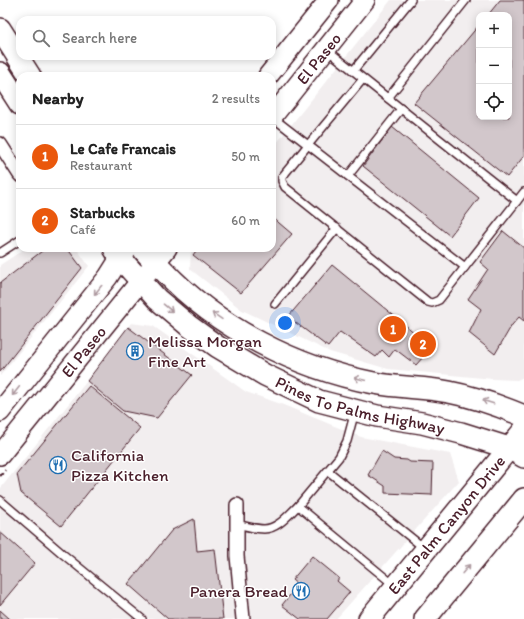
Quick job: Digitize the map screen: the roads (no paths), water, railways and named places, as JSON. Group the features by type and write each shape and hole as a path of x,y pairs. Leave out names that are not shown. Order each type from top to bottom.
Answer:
{"main road":[{"path":"0,29 16,54"},
{"path":"20,60 27,72"},
{"path":"0,73 16,98"},
{"name":"Pines To Palms Highway","path":"140,252 139,280 157,299 218,347 250,367 319,401 377,416 422,423 460,433 516,452"},
{"name":"Pines To Palms Highway","path":"141,252 190,297 217,317 275,350 329,371 374,383 448,391 489,402 524,416"},
{"name":"East Palm Canyon Drive","path":"369,619 426,550 516,452 524,430"},
{"path":"425,619 524,499"}],"street":[{"path":"287,52 308,46 328,46 335,29 355,0"},
{"name":"El Paseo","path":"276,112 365,0"},
{"name":"El Paseo","path":"271,72 322,3"},
{"path":"0,144 16,169"},
{"name":"El Paseo","path":"0,412 108,277 139,252"},
{"name":"El Paseo","path":"0,455 85,351 139,280 140,252"},
{"path":"237,505 237,556 243,619"}],"lane":[{"path":"353,72 411,0"},
{"path":"388,98 466,0"},
{"path":"328,46 353,72 388,98 517,201"},
{"path":"363,79 308,145 282,178 282,181 285,186 428,302 432,303 439,300 524,192"},
{"path":"348,176 401,109"},
{"path":"276,120 465,268"},
{"path":"275,304 337,228"},
{"path":"0,253 16,243"},
{"path":"236,524 264,529 270,528 298,506 343,450 355,410"},
{"path":"328,470 426,550"},
{"path":"0,500 142,619"},
{"path":"298,506 396,586"}],"place":[{"name":"Le Cafe Francais","path":"393,329"},
{"name":"Starbucks","path":"423,344"},
{"name":"Melissa Morgan Fine Art","path":"135,351"},
{"name":"California Pizza Kitchen","path":"58,465"},
{"name":"Panera Bread","path":"301,591"}]}
